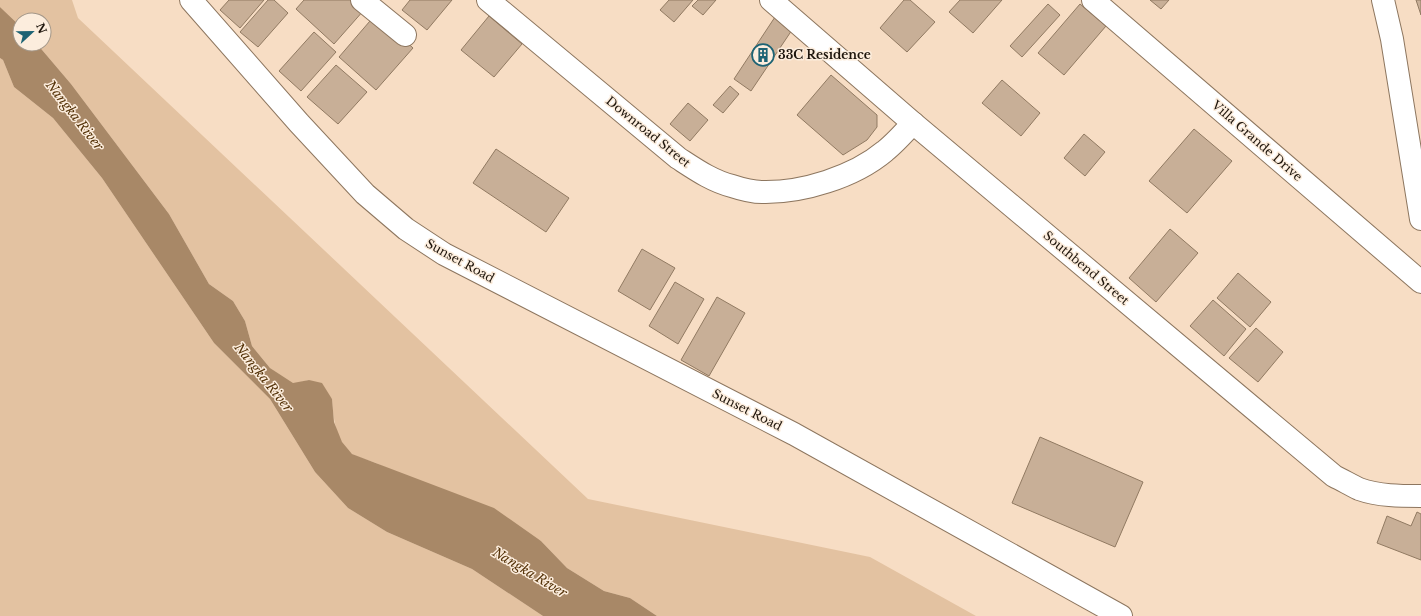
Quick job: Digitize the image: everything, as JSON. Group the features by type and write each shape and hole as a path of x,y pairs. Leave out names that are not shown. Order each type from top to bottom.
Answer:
{"street":[{"name":"Sunset Road","path":"191,0 299,123 365,194 406,229 444,254 794,434 1121,616"},
{"path":"362,0 405,35"},
{"name":"Downroad Street","path":"488,0 678,158 707,177 732,186 761,192 789,191 839,177 862,166 884,152 913,123"},
{"name":"Southbend Street","path":"771,0 913,123 1334,476 1359,488 1378,494 1421,496"},
{"name":"Villa Grande Drive","path":"1093,0 1421,282"},
{"path":"1383,0 1392,39 1421,219"}],"shaded area":[{"path":"0,0 72,0 78,18 588,499 870,557 976,616 657,616 630,598 604,591 567,568 541,541 376,463 352,454 342,443 336,429 332,399 309,380 293,384 270,368 252,346 245,321 233,301 209,284 169,214 71,84 44,52 52,52 52,12 12,12 12,18 0,7"},
{"path":"0,58 3,60 14,87 53,118 102,178 214,343 270,399 315,472 348,508 387,532 472,569 543,616 0,616"}],"water":[{"name":"Nangka River","path":"0,7 12,18 12,52 44,52 71,84 169,214 209,284 233,301 245,321 252,346 270,368 293,383 309,380 322,383 332,399 334,422 342,442 352,454 494,508 541,541 567,568 604,591 630,598 657,616 543,616 472,569 387,532 348,508 315,472 270,399 214,343 102,178 53,118 14,87 3,60 0,58"}],"building":[{"path":"229,0 264,0 240,28 220,10"},
{"path":"268,0 274,0 288,13 258,47 240,32"},
{"path":"304,0 353,0 364,10 334,44 296,9"},
{"path":"410,0 452,0 427,30 402,10"},
{"path":"669,0 693,0 674,22 660,10"},
{"path":"698,0 716,0 703,15 692,6"},
{"path":"904,0 910,0 935,22 907,52 880,28"},
{"path":"960,0 1002,0 973,33 949,12"},
{"path":"1150,0 1169,0 1161,9"},
{"path":"1416,0 1421,0 1421,15"},
{"path":"1048,4 1060,15 1022,57 1010,46"},
{"path":"1080,4 1106,26 1064,75 1038,53"},
{"path":"376,14 413,48 376,90 339,57"},
{"path":"489,16 522,44 494,77 461,50"},
{"name":"33C Residence","path":"775,17 792,30 751,91 734,79"},
{"path":"314,32 336,52 301,91 279,71"},
{"path":"336,65 367,92 338,124 307,97"},
{"path":"831,75 877,115 877,127 867,140 843,155 797,115"},
{"path":"1002,80 1040,113 1021,136 982,103"},
{"path":"730,86 739,94 723,113 713,105"},
{"path":"688,103 708,120 690,141 670,124"},
{"path":"1194,129 1232,161 1187,213 1149,181"},
{"path":"1084,134 1105,152 1085,176 1064,158"},
{"path":"496,149 569,198 546,232 473,183"},
{"path":"1170,229 1198,253 1156,302 1129,278"},
{"path":"642,249 675,268 650,310 618,291"},
{"path":"1238,273 1271,302 1250,327 1217,298"},
{"path":"675,282 704,299 678,344 649,326"},
{"path":"717,297 745,313 709,376 681,360"},
{"path":"1213,300 1246,329 1224,356 1190,326"},
{"path":"1256,328 1283,352 1258,382 1229,358"},
{"path":"1040,437 1143,482 1115,547 1012,503"},
{"path":"1417,512 1421,514 1421,560 1377,543 1387,516 1411,526"}],"place":[{"name":"33C Residence","path":"763,55"}]}
